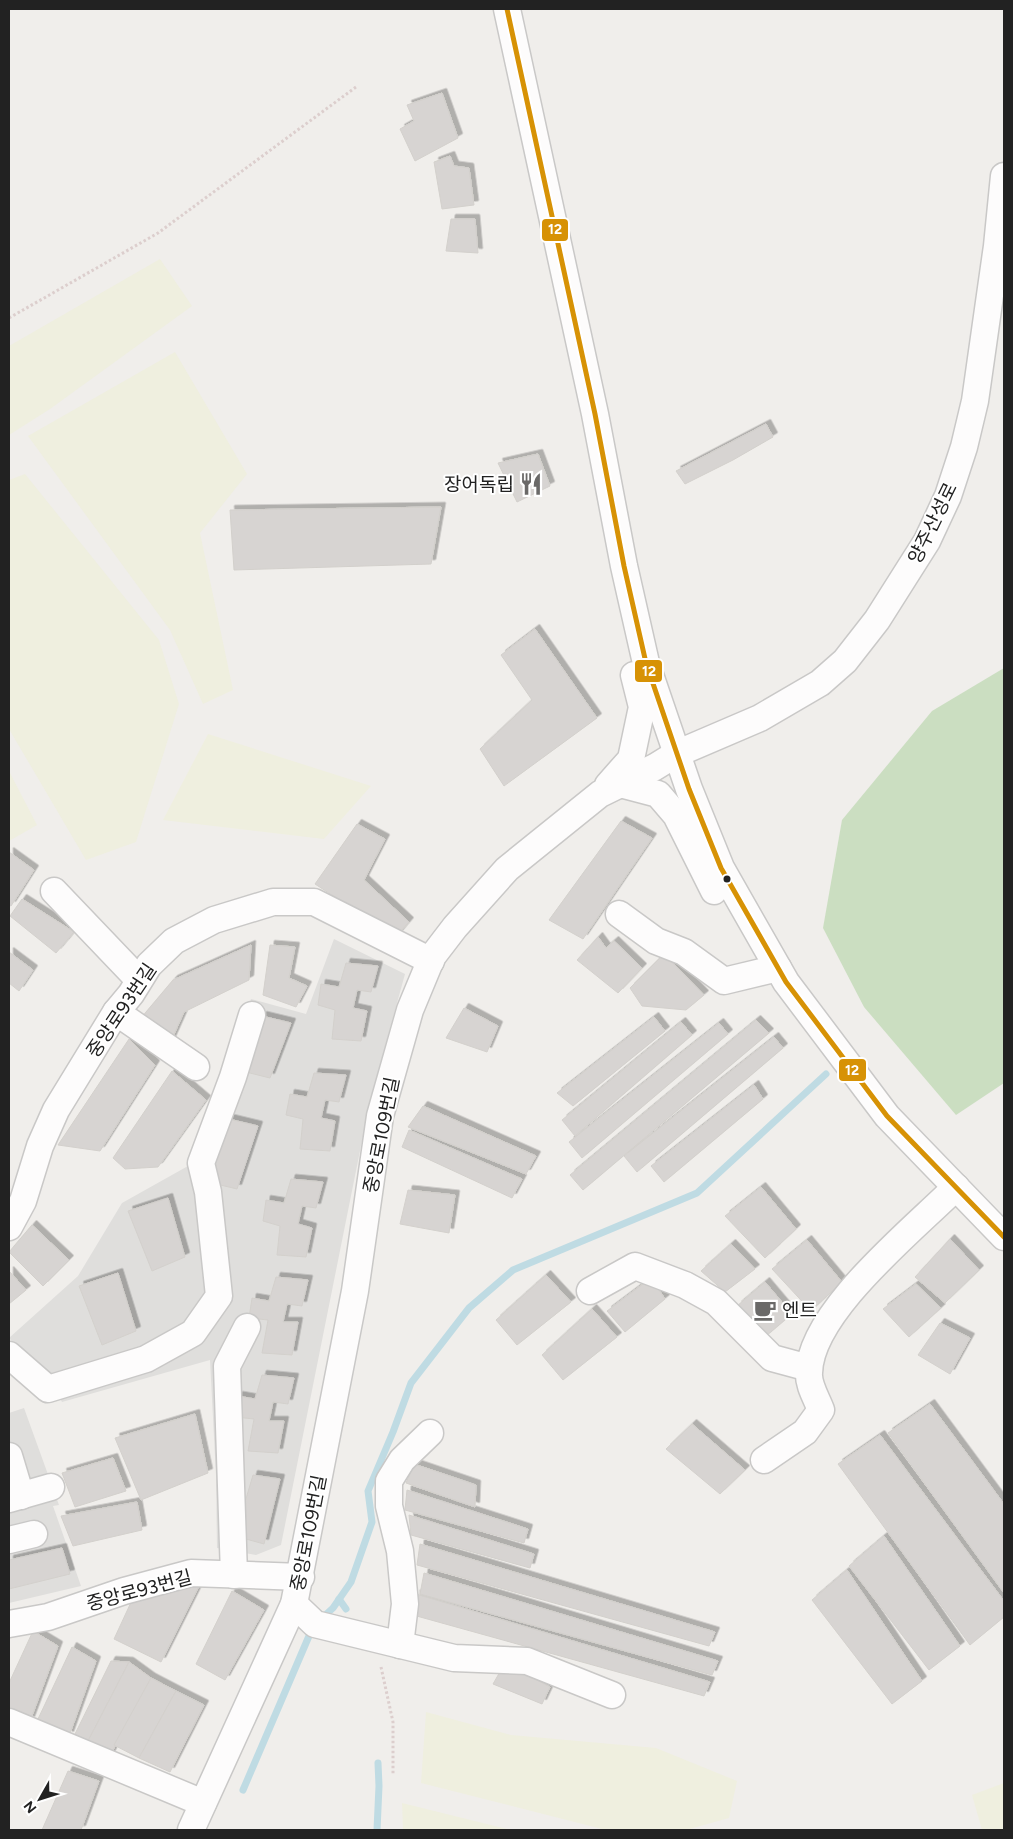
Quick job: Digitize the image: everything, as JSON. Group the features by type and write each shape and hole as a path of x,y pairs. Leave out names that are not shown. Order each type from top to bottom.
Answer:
{"street":[{"path":"507,9 595,414 646,663 676,754 721,868 786,982 886,1116 1004,1237"},
{"name":"양주산성로","path":"676,754 760,718 820,683 845,661 877,620 922,548 948,496 964,447 975,401 1003,202 1004,176"},
{"path":"628,581 623,596 630,662 642,707 631,759 610,789 658,794 676,815 717,898 764,944"},
{"name":"중앙로109번길","path":"191,1830 294,1604 301,1577 355,1291 380,1116 410,1010 431,961 455,927 507,869 610,789 655,767 676,754"},
{"path":"54,891 139,980"},
{"name":"중앙로93번길","path":"9,1227 23,1201 40,1146 56,1110 116,1012 149,965 174,941 214,920 273,902 314,902 431,961"},
{"path":"619,914 656,941 684,952 724,981 778,968"},
{"path":"116,1012 196,1067"},
{"path":"9,1355 48,1389 146,1358 193,1333 219,1296 208,1192 201,1163 233,1077 252,1015"},
{"path":"764,1460 805,1432 821,1410 808,1376 810,1356 835,1309 878,1261 956,1187"},
{"path":"590,1291 635,1266 686,1285 716,1302 772,1358 809,1368"},
{"path":"234,1575 227,1366 247,1328"},
{"path":"393,1643 405,1604 400,1551 389,1506 389,1481 402,1460 430,1433"},
{"path":"9,1456 15,1498 50,1487"},
{"path":"9,1540 34,1534"},
{"name":"중앙로93번길","path":"9,1624 48,1617 124,1591 190,1573 301,1577"},
{"name":"중앙로109번길","path":"294,1604 324,1626 454,1658 527,1661 612,1695"},
{"path":"9,1722 203,1803"}],"path":[{"path":"9,318 158,233 356,87"},
{"path":"393,1643 381,1665 393,1722 393,1774"}],"shaded area":[{"path":"334,939 405,974 370,1101 281,1545 256,1555 217,1548 216,1476 210,1360 62,1402 47,1377 9,1338 78,1276 122,1203 188,1166 218,1103 251,999 306,1014"},
{"path":"24,1408 59,1505 53,1506 81,1586 9,1603 9,1413"}],"green space":[{"path":"160,259 192,306 50,409 9,435 9,346"},
{"path":"175,352 247,474 200,533 233,690 203,704 170,630 28,436"},
{"path":"25,474 159,640 179,704 136,842 86,860 9,729 9,480"},
{"path":"1004,668 1004,1083 956,1115 864,1007 823,928 842,820 932,711"},
{"path":"208,734 371,786 324,839 163,820"},
{"path":"9,771 37,825 9,841"},
{"path":"426,1712 511,1735 656,1748 737,1781 729,1818 686,1830 606,1830 421,1783"},
{"path":"1004,1783 1004,1830 982,1830 972,1795"},
{"path":"402,1803 511,1830 403,1830"}],"building":[{"path":"442,93 458,138 415,161 400,129 414,121 407,105"},
{"path":"450,156 454,166 469,168 474,205 442,209 434,162"},
{"path":"451,219 475,219 478,253 446,251"},
{"path":"766,424 773,437 733,460 685,484 676,471"},
{"path":"538,454 550,486 517,502 498,463"},
{"path":"441,507 431,564 234,570 230,510"},
{"path":"535,629 597,718 504,786 480,749 532,700 501,655"},
{"path":"621,821 652,838 583,939 549,920"},
{"path":"357,824 385,839 364,880 409,922 396,937 315,884"},
{"path":"9,852 34,870 11,906 9,905"},
{"path":"22,899 74,932 56,953 10,916"},
{"path":"598,937 606,948 614,941 642,968 618,993 577,960"},
{"path":"251,945 249,980 184,1012 171,1041 141,1018 173,980"},
{"path":"270,945 295,947 289,978 307,986 296,1007 263,995"},
{"path":"9,952 33,970 19,991 9,983"},
{"path":"664,954 704,995 686,1010 642,1006 630,988"},
{"path":"346,963 378,966 371,992 357,990 353,1008 367,1011 361,1041 332,1039 335,1010 318,1005 321,984 339,987"},
{"path":"464,1008 498,1026 487,1052 446,1038"},
{"path":"262,1016 291,1023 270,1078 242,1071"},
{"path":"654,1017 665,1031 573,1106 557,1093"},
{"path":"756,1020 769,1033 583,1190 570,1175"},
{"path":"681,1022 692,1035 575,1136 562,1120"},
{"path":"719,1023 728,1034 582,1158 569,1142"},
{"path":"774,1037 783,1048 637,1172 624,1156"},
{"path":"129,1039 155,1065 100,1151 58,1145"},
{"path":"172,1071 206,1100 158,1167 125,1169 113,1158"},
{"path":"314,1073 346,1075 339,1102 325,1100 321,1118 335,1121 330,1151 300,1149 303,1119 286,1115 290,1094 307,1097"},
{"path":"754,1085 763,1099 664,1182 651,1166"},
{"path":"423,1106 536,1156 526,1174 408,1127"},
{"path":"229,1119 258,1126 237,1189 208,1182"},
{"path":"409,1130 522,1179 512,1198 402,1147"},
{"path":"291,1179 323,1182 316,1208 302,1206 298,1224 312,1228 306,1257 277,1255 280,1226 263,1221 266,1200 284,1203"},
{"path":"761,1187 796,1229 765,1258 725,1216"},
{"path":"408,1190 455,1195 449,1233 400,1224"},
{"path":"168,1198 185,1257 152,1271 128,1211"},
{"path":"32,1225 69,1260 43,1286 9,1252"},
{"path":"950,1239 979,1270 945,1303 915,1277"},
{"path":"807,1240 842,1282 811,1311 772,1269"},
{"path":"731,1244 755,1269 725,1292 701,1271"},
{"path":"9,1271 26,1290 9,1304"},
{"path":"118,1273 136,1331 102,1345 79,1286"},
{"path":"546,1275 571,1302 517,1345 496,1320"},
{"path":"276,1277 308,1280 302,1306 287,1304 283,1322 298,1322 292,1355 262,1353 268,1320 249,1318 252,1298 269,1301"},
{"path":"651,1278 665,1299 625,1332 607,1311"},
{"name":"엔트","path":"765,1282 792,1314 765,1337 737,1306"},
{"path":"916,1284 941,1308 909,1337 883,1309"},
{"path":"592,1309 617,1337 563,1380 542,1355"},
{"path":"940,1323 970,1338 950,1374 918,1355"},
{"path":"262,1375 294,1378 288,1404 273,1402 269,1421 284,1421 278,1453 248,1451 254,1419 235,1417 238,1396 255,1399"},
{"path":"930,1404 1004,1504 1004,1593 888,1433"},
{"path":"195,1414 208,1473 141,1500 115,1438"},
{"path":"692,1424 745,1470 720,1494 666,1449"},
{"path":"880,1435 1004,1601 1004,1617 970,1645 838,1464"},
{"path":"113,1458 126,1491 75,1507 62,1473"},
{"path":"414,1464 476,1485 475,1507 406,1483"},
{"path":"253,1475 280,1479 264,1544 235,1536"},
{"path":"407,1490 528,1529 524,1543 405,1510"},
{"path":"137,1502 142,1530 73,1546 61,1516"},
{"path":"409,1515 534,1554 530,1568 411,1535"},
{"path":"884,1536 960,1646 929,1670 849,1566"},
{"path":"420,1544 715,1632 709,1646 417,1565"},
{"path":"62,1548 70,1574 9,1589 9,1560"},
{"path":"847,1570 922,1681 892,1704 812,1600"},
{"path":"424,1573 718,1661 712,1675 420,1594"},
{"path":"199,1586 161,1662 114,1639 133,1598"},
{"path":"232,1591 264,1610 225,1680 196,1664"},
{"path":"416,1594 710,1682 704,1696 413,1615"},
{"path":"33,1631 58,1646 30,1721 9,1709 9,1683"},
{"path":"72,1647 96,1661 69,1736 38,1719"},
{"path":"111,1661 129,1662 87,1743 74,1736"},
{"path":"129,1662 151,1678 110,1756 87,1743"},
{"path":"505,1663 550,1687 542,1704 493,1684"},
{"path":"151,1678 176,1691 139,1758 114,1745"},
{"path":"176,1691 204,1705 170,1772 139,1758"},
{"path":"68,1771 99,1781 81,1830 42,1830"}],"waterway":[{"path":"320,1620 333,1608 351,1582 372,1522 368,1491 411,1383 469,1308 513,1270 697,1193 826,1074"},
{"path":"339,1599 346,1609"},
{"path":"243,1790 314,1628"},
{"path":"377,1830 378,1763"}],"transit line":[{"name":"12","path":"507,9 595,414 624,566 646,663 689,789 721,868 786,982 887,1116 1004,1237"}],"place":[{"name":"장어독립","path":"531,484"},
{"name":"엔트","path":"765,1310"}]}
